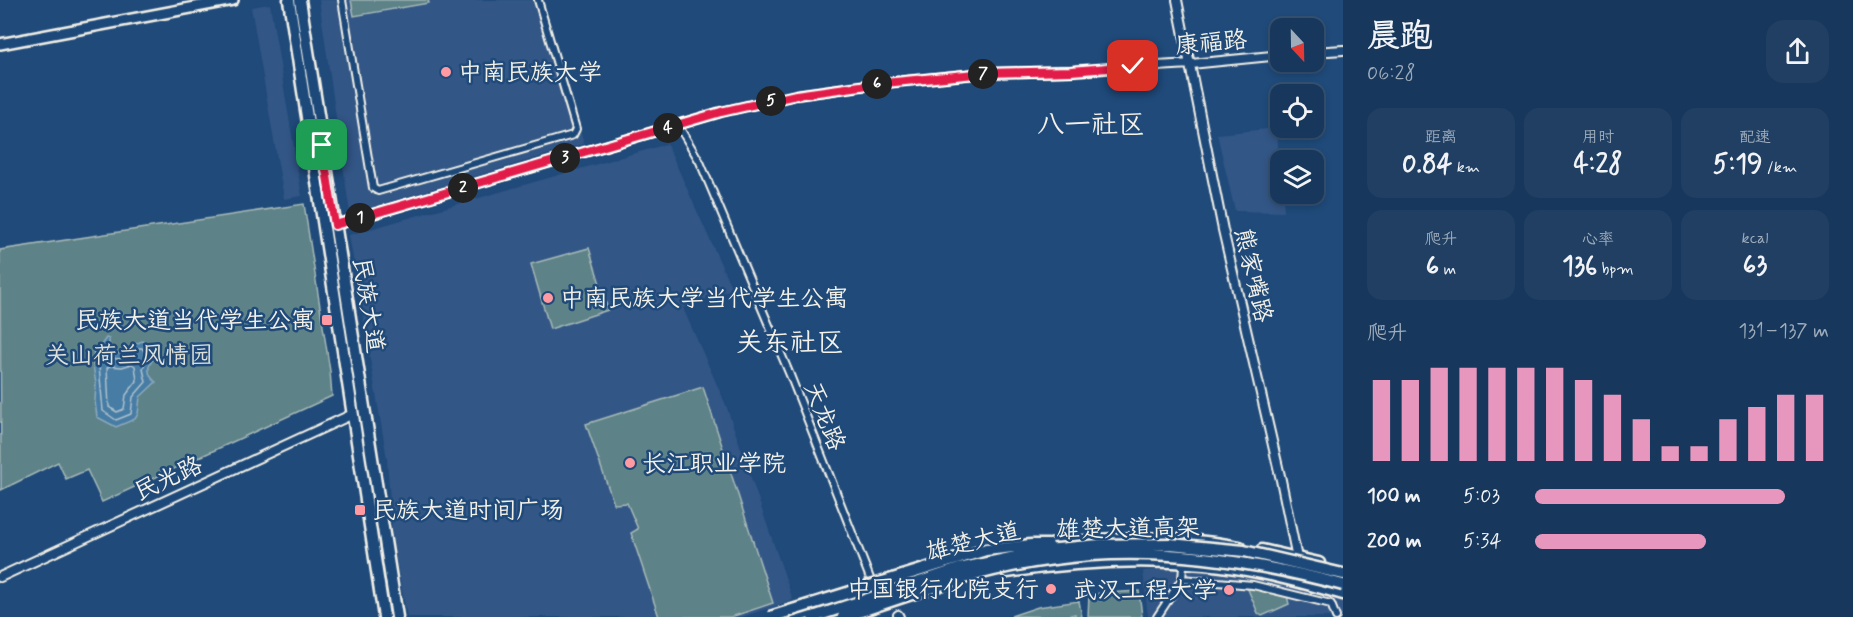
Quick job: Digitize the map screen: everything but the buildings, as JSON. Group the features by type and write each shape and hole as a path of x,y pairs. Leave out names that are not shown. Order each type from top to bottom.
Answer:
{"main road":[{"path":"0,44 233,0"},
{"name":"民族大道","path":"289,0 384,617"},
{"name":"民族大道","path":"300,0 397,617"},
{"name":"雄楚大道","path":"796,617 960,563 1007,552 1088,539 1150,537 1226,544 1297,558 1343,572"},
{"path":"1197,564 1185,555 1190,544 1200,541"},
{"name":"雄楚大道高架","path":"813,617 959,569 1047,550 1099,545 1170,544 1244,551 1343,572"},
{"path":"770,617 986,550 1031,545 1099,545"},
{"name":"雄楚大道高架","path":"843,617 960,579 1009,567 1054,558 1112,554 1157,554 1237,562 1301,574 1343,585"},
{"name":"雄楚大道","path":"857,617 1004,572 1057,564 1165,561 1197,564 1282,578 1343,594"}],"street":[{"path":"342,0 373,188 378,191 573,135 576,129 538,0"},
{"name":"熊家嘴路","path":"1177,0 1223,230 1297,558"},
{"path":"1324,51 1343,50"},
{"name":"康福路","path":"335,225 721,112 796,95 985,73 1191,64 1270,56"},
{"name":"天龙路","path":"678,125 700,162 790,375 874,590"},
{"name":"民光路","path":"0,577 353,414"},
{"path":"1157,617 1182,579 1183,567"},
{"path":"1182,579 1253,585 1331,604 1336,617"}],"shaded area":[{"name":"中南民族大学","path":"319,0 543,0 584,144 350,214"},
{"path":"270,4 302,196 284,199 251,7"},
{"path":"1270,129 1270,138 1278,138 1278,150 1270,150 1270,204 1284,204 1284,212 1235,211 1217,134"},
{"path":"667,144 732,289 683,308 726,405 793,600 742,617 407,617 393,543 387,459 349,235"},
{"name":"武汉工程大学","path":"1183,567 1290,584 1336,596 1343,600 1343,617 1148,617 1143,571"}],"green space":[{"path":"351,0 428,0 429,3 354,16"},
{"name":"关山荷兰风情园","path":"304,204 332,396 102,502 87,470 66,479 58,462 1,490 0,250"},
{"path":"589,248 608,310 550,329 531,264"},
{"path":"703,387 773,603 731,617 659,617 631,533 638,529 627,503 614,504 586,424"},
{"path":"1247,587 1287,596 1289,604 1262,616 1258,613"},
{"path":"1139,591 1142,617 1088,617 1089,594"},
{"path":"1079,601 1082,617 1076,617 1075,614 1064,617 1011,616 1038,607"}],"water":[{"path":"106,338 109,339 113,353 122,352 143,341 151,349 155,358 149,370 156,382 140,397 138,414 135,419 116,427 97,417 95,401 93,350"}],"place":[{"name":"中南民族大学","path":"446,72"},
{"name":"中南民族大学当代学生公寓","path":"548,298"},
{"name":"民族大道当代学生公寓","path":"327,320"},
{"name":"长江职业学院","path":"630,463"},
{"name":"民族大道时间广场","path":"360,510"},
{"name":"中国银行化院支行","path":"1051,589"},
{"name":"武汉工程大学","path":"1229,590"}],"district":[{"name":"八一社区","path":"1091,124"},
{"name":"关东社区","path":"790,342"}],"route":[{"path":"322,145 335,225 721,112 796,95 985,73 1071,71 1133,66"}]}
